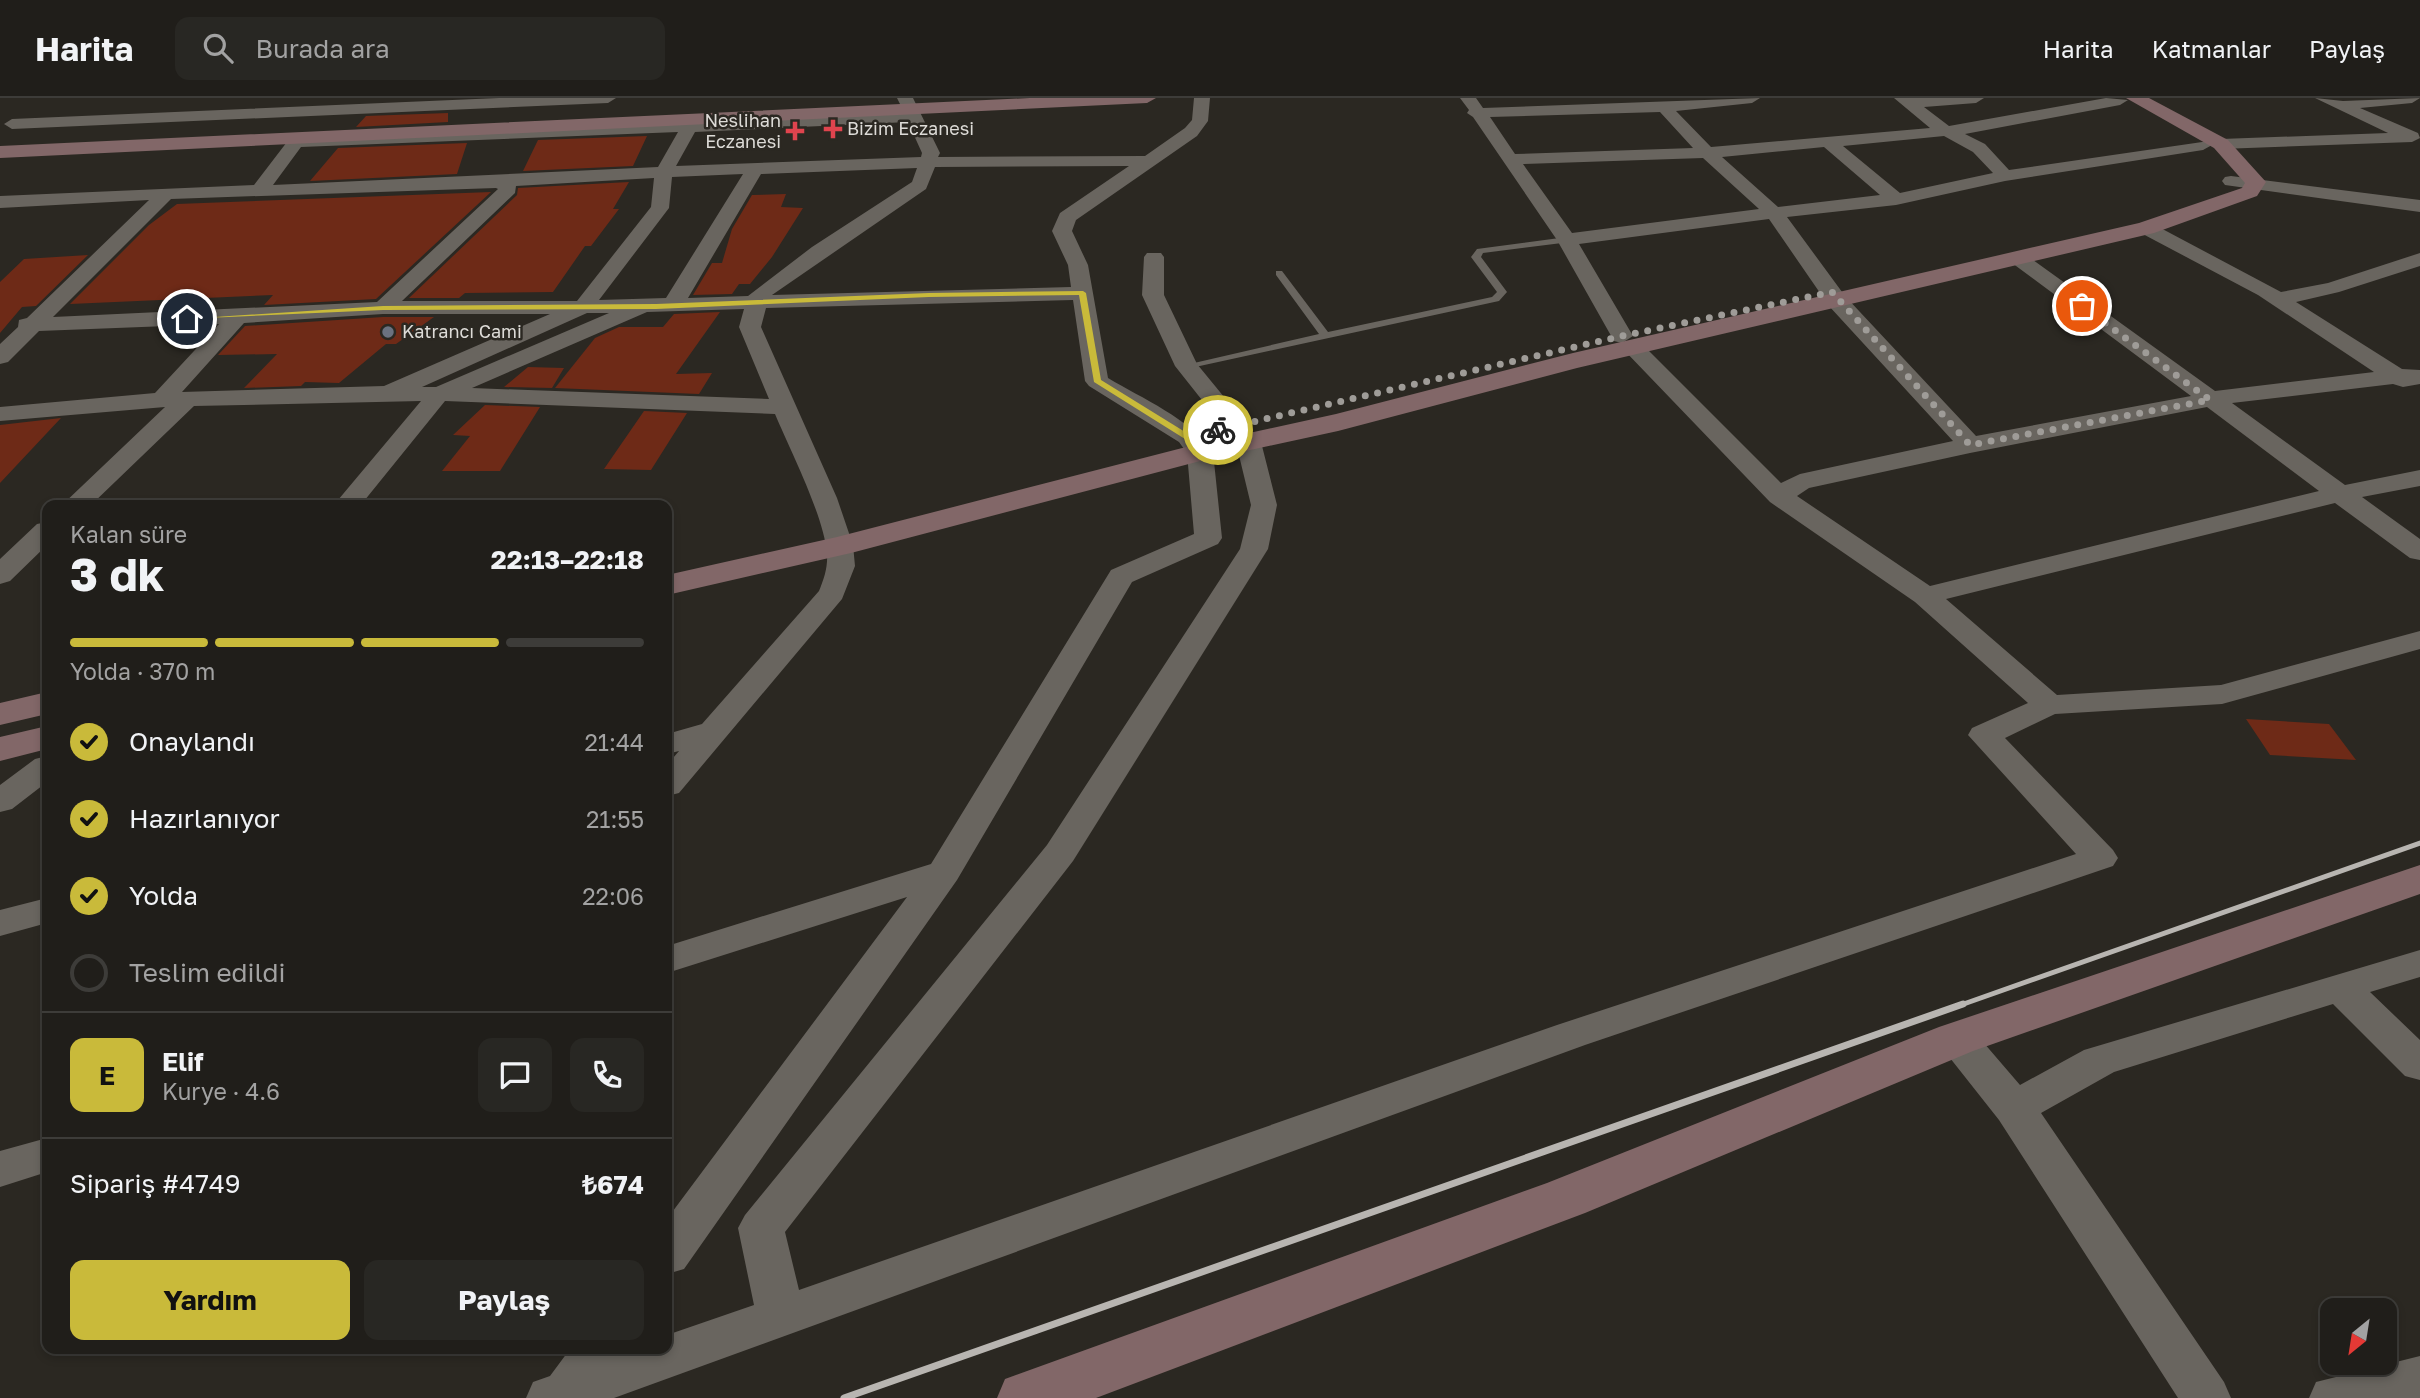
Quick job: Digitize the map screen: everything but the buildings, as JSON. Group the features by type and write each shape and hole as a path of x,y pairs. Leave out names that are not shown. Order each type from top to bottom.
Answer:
{"main road":[{"path":"0,152 688,123 908,106 936,98"},
{"path":"0,143 1147,98"},
{"path":"672,583 835,533 1194,445 1628,343 2019,259 2146,228 2250,192 2244,182 2221,160 2212,144 2129,98"},
{"path":"1834,297 2128,222 2244,182"},
{"path":"672,558 835,533"},
{"path":"0,713 42,704"},
{"path":"0,749 42,738"},
{"path":"1027,1398 1566,1198 1956,1039 2420,879"}],"street":[{"path":"6,129 481,101 608,98"},
{"path":"672,1248 944,872 1121,576 1208,538 1194,445 1097,381 1078,265 1062,231 1067,217 1191,132 1200,121 1202,98"},
{"path":"1472,105 1664,107 1752,98"},
{"path":"1906,101 1976,98"},
{"path":"1508,159 1707,153 1944,130 2011,123 2129,98"},
{"path":"2323,98 2416,139"},
{"path":"2342,105 2412,98"},
{"path":"1906,101 1944,130 1979,148 2005,176"},
{"path":"1472,105 1567,240 1628,343 1779,496 1925,596 2049,705"},
{"path":"672,780 832,593 844,561 824,498 750,327 759,295 819,251 920,185 931,153 908,106"},
{"path":"6,129 31,107"},
{"path":"1664,107 1707,153 1774,214 1834,297 1970,445"},
{"path":"259,191 296,142 310,144 688,123 664,172 660,208 583,307 388,393"},
{"path":"1567,240 1896,199 2005,176 2212,144 2416,139"},
{"path":"1828,141 1896,199"},
{"path":"0,202 928,162 1151,161"},
{"path":"672,306 755,169"},
{"path":"383,308 509,189 500,182"},
{"path":"2244,182 2420,206"},
{"path":"0,357 37,324 166,194"},
{"path":"2146,228 2277,299 2408,377 2420,391"},
{"path":"781,1317 761,1228 1059,853 1254,549 1264,505 1240,434 1186,366 1153,295 1154,257"},
{"path":"2019,259 2420,552"},
{"path":"2277,299 2332,288 2420,259"},
{"path":"0,326 238,317 383,308 640,307 929,295 1083,293"},
{"path":"351,500 439,394 640,307"},
{"path":"162,400 238,317"},
{"path":"1779,496 1800,482 1970,445 2210,400 2408,377"},
{"path":"0,414 162,400 388,393 785,407"},
{"path":"80,500 188,399"},
{"path":"1925,596 2338,494 2420,478"},
{"path":"0,540 42,535"},
{"path":"0,575 42,535"},
{"path":"560,1395 1571,1035 2101,858 1984,735 2049,705 2222,694 2420,640"},
{"path":"672,743 711,732"},
{"path":"0,801 42,770"},
{"path":"672,958 944,872"},
{"path":"0,923 42,912"},
{"path":"2014,1108 2099,1061 2420,963"},
{"path":"2340,987 2420,1065"},
{"path":"1956,1039 2014,1108 2206,1398"},
{"path":"0,1169 42,1156"},
{"path":"560,1395 595,1354"}],"lane":[{"path":"1186,366 1495,299 1502,292 1476,257 1480,251 1494,247 1567,240"},
{"path":"1279,273 1326,336"}],"railway":[{"path":"1958,1006 2420,843"},
{"path":"844,1398 1963,1004"}],"way so far":[{"path":"1218,430 1622,336 1832,292 1837,301 1970,445 2210,400 2082,306"}],"place":[{"name":"Bizim Eczanesi","path":"833,129"},
{"name":"Neslihan Eczanesi","path":"795,131"},
{"name":"Katrancı Cami","path":"388,332"}],"route":[{"path":"187,319 383,308 656,307 929,295 1083,293 1097,381 1188,438 1218,430"}]}
